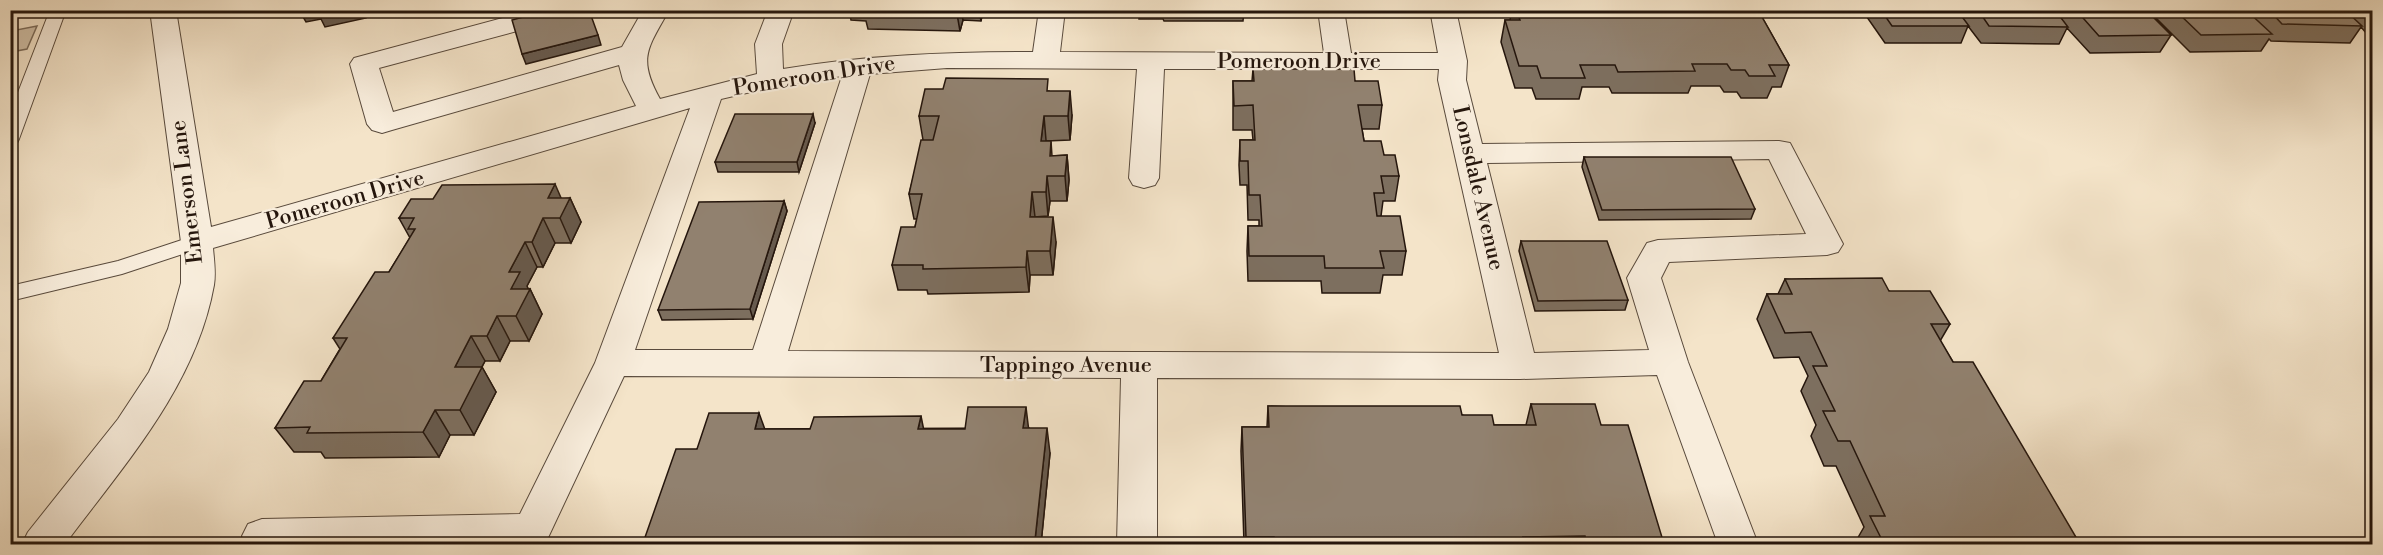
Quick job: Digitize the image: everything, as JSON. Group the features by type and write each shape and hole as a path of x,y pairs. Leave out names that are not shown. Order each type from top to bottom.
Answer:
{"street":[{"name":"Emerson Lane","path":"42,544 131,429 165,377 185,329 198,283 196,242 163,10"},
{"path":"564,10 364,64 382,124 632,53"},
{"path":"653,111 632,74 632,53 656,10"},
{"path":"772,79 766,45 781,10"},
{"path":"1045,61 1052,10"},
{"path":"1331,10 1339,61"},
{"name":"Lonsdale Avenue","path":"1443,10 1453,61 1452,80 1520,366"},
{"name":"Pomeroon Drive","path":"196,242 708,94 772,79 859,66 947,60 1453,61"},
{"path":"1144,178 1151,61"},
{"path":"766,364 859,66"},
{"path":"262,536 532,530 613,363 703,115 708,94"},
{"path":"1470,153 1779,150 1827,244 1658,251 1644,278 1670,362 1737,544"},
{"name":"Tappingo Avenue","path":"613,363 1520,366 1670,362"},
{"path":"1137,544 1139,365"}],"lane":[{"path":"10,139 58,10"},
{"path":"10,294 122,267 196,242"}],"shaded area":[{"path":"37,26 27,49 11,52 11,31"}],"building":[{"path":"549,10 589,10 598,35 522,54 512,20"},
{"path":"865,10 958,10 957,14 864,12"},
{"path":"1516,10 1758,10 1789,65 1769,65 1775,76 1749,76 1745,70 1731,70 1727,64 1692,64 1695,71 1618,72 1615,65 1580,65 1585,78 1541,78 1537,66 1519,66 1505,20 1520,20"},
{"path":"1881,10 1957,10 1969,26 1892,26"},
{"path":"1978,10 2055,10 2068,27 1989,26"},
{"path":"2076,10 2146,10 2171,35 2099,36"},
{"path":"2175,10 2246,10 2272,34 2201,35"},
{"path":"2269,10 2345,10 2362,26 2282,24"},
{"path":"1253,69 1354,69 1355,81 1378,81 1382,105 1358,105 1364,141 1381,141 1384,155 1395,155 1399,176 1381,176 1384,193 1374,193 1377,216 1400,216 1406,251 1380,251 1384,268 1325,268 1324,256 1249,256 1248,226 1262,226 1260,195 1249,195 1248,161 1240,161 1240,140 1255,140 1253,105 1234,106 1233,81 1254,81"},
{"path":"946,78 1048,79 1047,91 1070,91 1068,116 1044,116 1041,141 1051,141 1050,156 1067,155 1065,176 1047,176 1046,192 1032,192 1030,217 1053,217 1050,251 1027,251 1026,267 923,269 923,265 892,265 901,227 915,227 922,194 909,194 921,140 933,140 939,116 919,116 925,89 943,89"},
{"path":"735,114 813,114 797,162 715,162"},
{"path":"1584,157 1731,157 1755,209 1602,210"},
{"path":"555,184 548,198 570,198 560,218 543,218 532,242 525,242 509,272 520,272 511,289 530,289 516,316 497,316 487,336 471,336 455,367 482,367 460,410 435,410 423,432 307,433 310,427 275,428 304,381 321,381 347,338 333,338 375,272 389,272 415,229 408,229 414,218 399,218 411,199 433,199 442,185"},
{"path":"784,201 750,309 658,310 699,202"},
{"path":"1521,241 1607,241 1628,300 1538,301"},
{"path":"1882,278 1889,291 1930,291 1950,324 1931,324 1953,362 1973,362 2080,544 1884,544 1870,516 1885,516 1850,441 1838,441 1823,411 1835,411 1813,366 1827,366 1811,332 1785,333 1767,294 1792,294 1785,279"},
{"path":"1531,404 1595,404 1601,425 1628,425 1664,544 1587,544 1585,536 1523,537 1525,544 1275,544 1274,537 1246,537 1242,427 1269,427 1268,406 1460,406 1462,415 1492,415 1494,425 1536,425"},
{"path":"968,407 1026,407 1023,428 1047,428 1035,540 1008,541 1008,544 947,544 948,539 895,540 895,544 783,544 784,541 733,541 732,544 643,543 676,449 697,449 709,413 759,413 755,429 810,429 814,417 921,416 918,429 965,429"}]}
